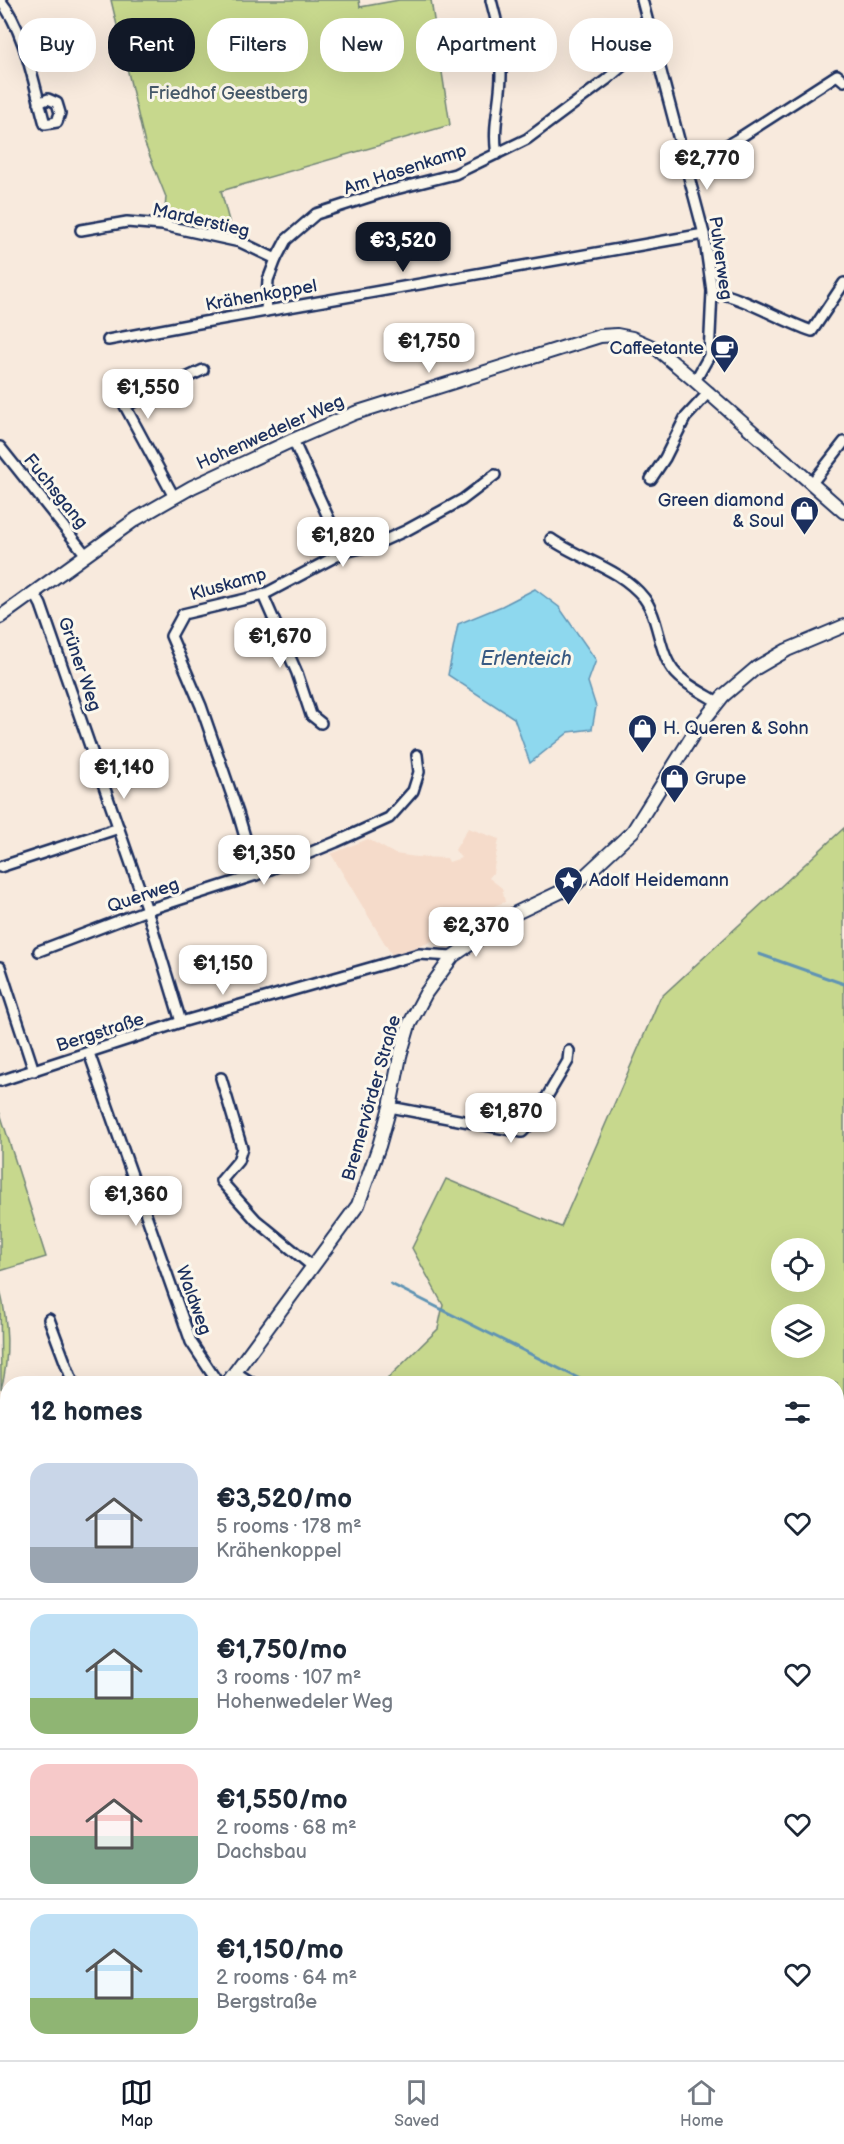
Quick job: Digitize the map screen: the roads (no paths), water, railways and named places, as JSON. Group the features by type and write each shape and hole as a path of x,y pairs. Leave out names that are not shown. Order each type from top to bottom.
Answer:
{"main road":[{"name":"Hohenwedeler Weg","path":"0,617 120,530 174,497 293,440 355,413 600,336 617,335 640,340 657,349 844,512"},
{"name":"Bremervörder Straße","path":"232,1376 358,1204 379,1146 409,1025 426,993 453,956 516,913 575,885 633,831 696,730 718,702 756,668 787,650 844,626"}],"street":[{"path":"0,0 11,13 17,27 39,104"},
{"path":"492,0 501,47 501,76 495,139 497,154"},
{"name":"Pulverweg","path":"642,0 647,18"},
{"name":"Am Hasenkamp","path":"266,311 268,280 276,259 286,240 316,214 384,192 455,174 527,139 615,72"},
{"name":"Pulverweg","path":"662,72 704,234 712,291 710,356 695,381"},
{"path":"687,168 736,140 837,75 844,81"},
{"name":"Marderstieg","path":"81,230 127,222 162,225 240,242 276,259"},
{"name":"Krähenkoppel","path":"108,340 704,234"},
{"path":"712,291 730,295 812,331 844,283"},
{"path":"174,497 125,406 203,370"},
{"path":"651,479 665,458 685,418 709,392"},
{"path":"293,440 344,552"},
{"path":"812,483 844,442"},
{"name":"Fuchsgang","path":"0,447 86,555"},
{"name":"Kluskamp","path":"256,875 238,813 201,706 171,636 183,614 263,595 344,552 374,545 407,530 462,500 495,474"},
{"path":"551,539 620,576 644,598 672,669 681,679 718,702"},
{"name":"Grüner Weg","path":"34,592 41,605 119,828 181,1022"},
{"path":"263,595 297,673 311,715 321,723"},
{"name":"Querweg","path":"39,951 147,910 256,875 336,843 389,818 413,791 419,772 417,755"},
{"path":"0,867 119,828"},
{"name":"Bergstraße","path":"0,1081 181,1022 419,954 453,956"},
{"path":"0,967 34,1071"},
{"path":"390,1107 522,1132 532,1122 568,1061 569,1051"},
{"name":"Waldweg","path":"89,1053 191,1342 214,1376"},
{"path":"221,1078 242,1148 238,1161 221,1181 256,1220 312,1266"},
{"path":"49,1319 70,1376"},
{"path":"235,1372 241,1376"}],"water":[{"name":"Erlenteich","path":"535,589 559,607 596,660 588,682 596,707 592,729 569,732 530,763 514,718 448,675 458,624 502,606"}],"waterway":[{"path":"759,954 844,984"},
{"path":"391,1284 574,1376"}],"place":[{"name":"Caffeetante","path":"725,374"},
{"name":"Green diamond & Soul","path":"805,536"},
{"name":"H. Queren & Sohn","path":"642,754"},
{"name":"Grupe","path":"674,804"},
{"name":"Adolf Heidemann","path":"568,906"}],"park label":[{"name":"Friedhof Geestberg","path":"228,93"}]}
